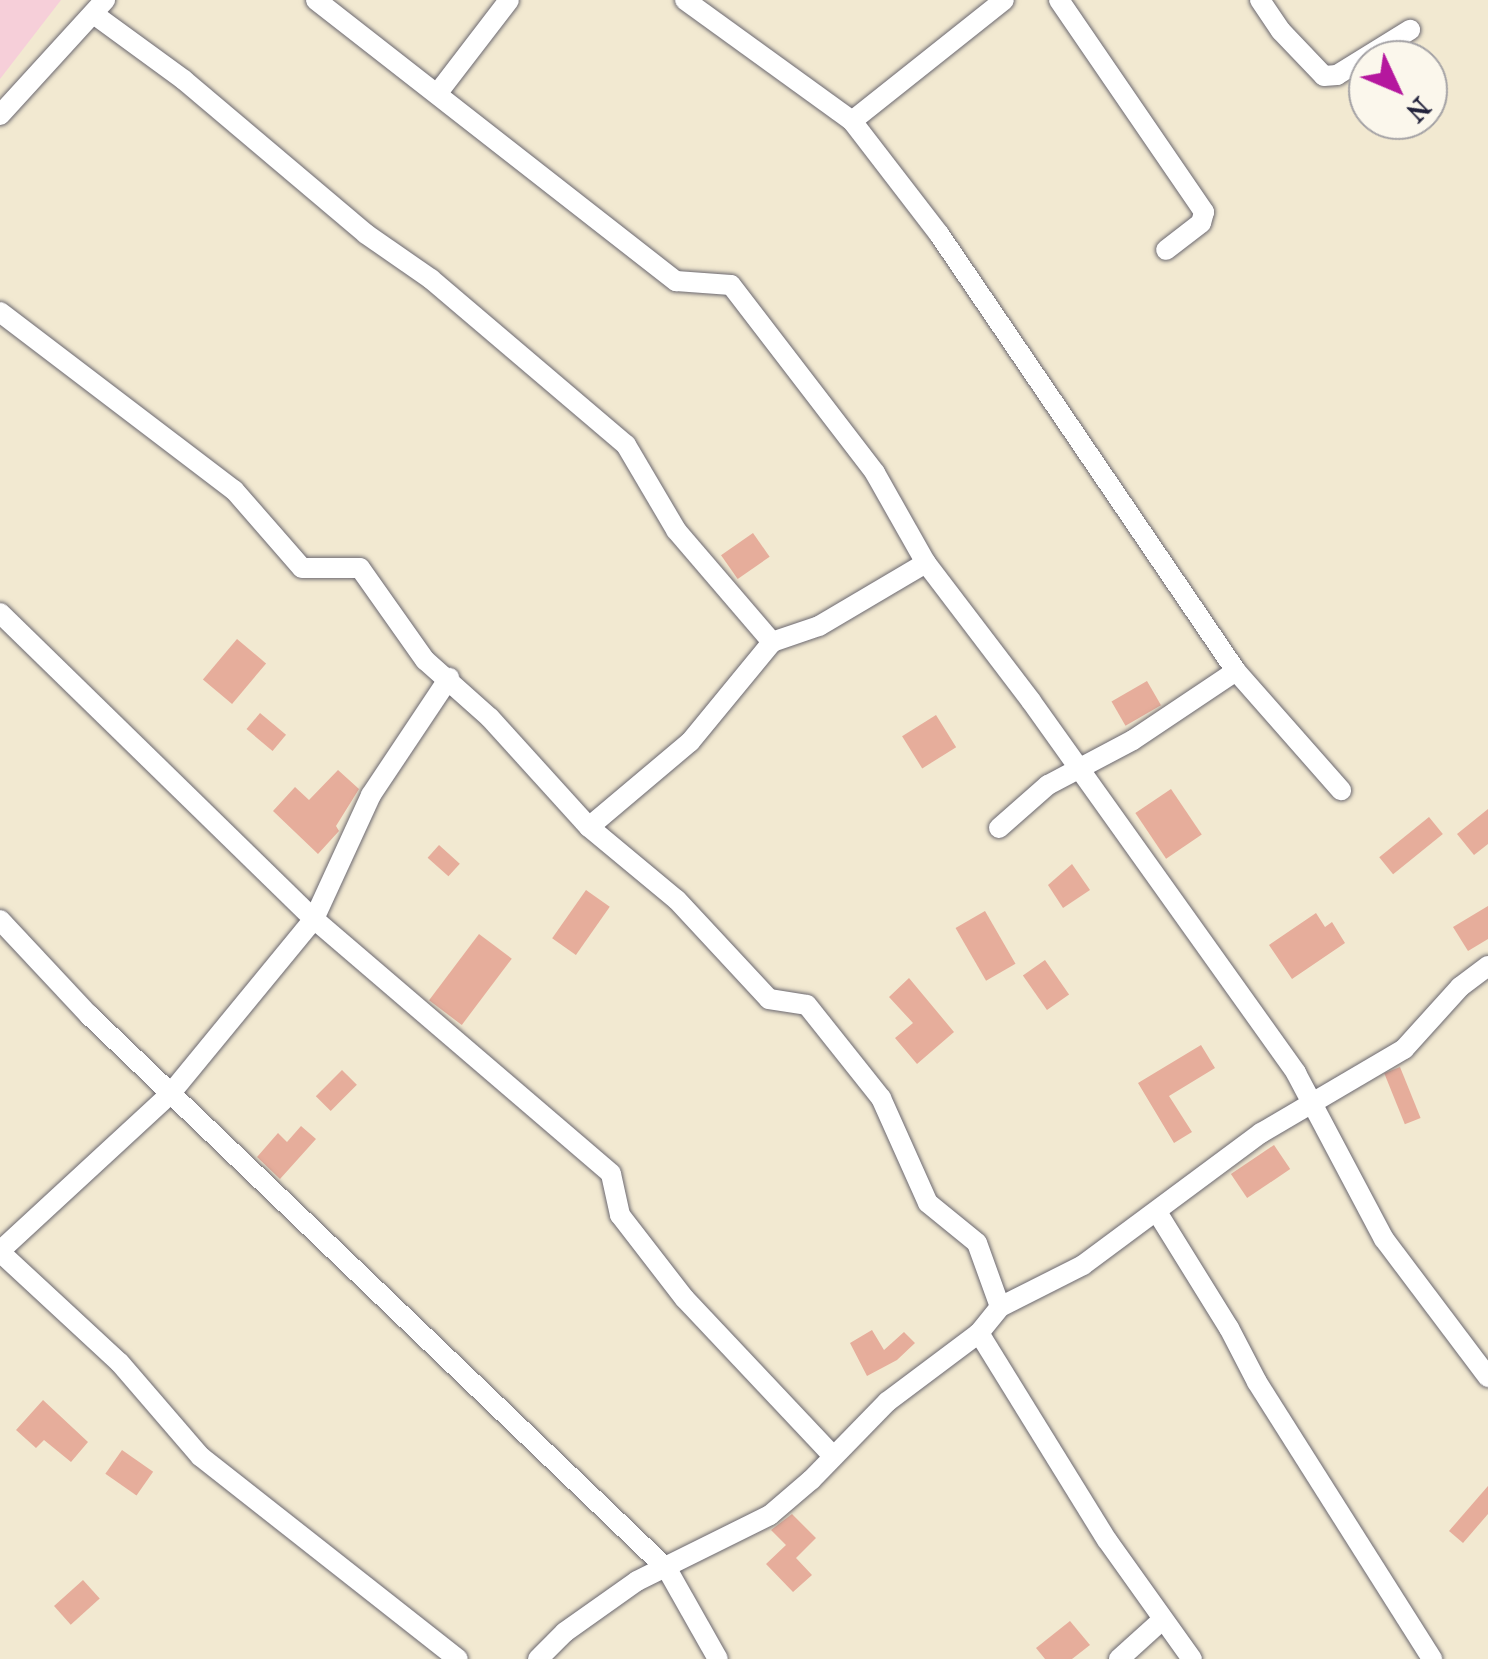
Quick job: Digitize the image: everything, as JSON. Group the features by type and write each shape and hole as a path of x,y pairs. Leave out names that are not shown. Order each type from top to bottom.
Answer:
{"street":[{"path":"316,0 676,281 732,285 875,472 926,563 1031,701 1296,1074 1384,1239 1488,1377"},
{"path":"436,94 509,0"},
{"path":"685,0 852,120 940,234 1236,671 1341,790"},
{"path":"1059,0 1204,212 1202,223 1166,250"},
{"path":"1260,0 1281,31 1324,76 1337,76 1410,30"},
{"path":"852,120 988,4"},
{"path":"0,115 100,8 366,234 431,279 626,445 676,530 772,642"},
{"path":"0,312 234,490 302,568 360,568 404,635 589,828 677,900 769,1000 780,1004 798,1000 807,1005 881,1098 928,1203 977,1243 1000,1308"},
{"path":"589,828 690,742 772,642 818,626 926,563"},
{"path":"0,613 314,919 612,1174 620,1215 684,1299 833,1456"},
{"path":"1000,828 1048,785 1078,772 1236,671"},
{"path":"449,678 370,795 314,919 172,1094 0,1251 120,1363 200,1456 458,1659"},
{"path":"0,920 172,1094 667,1569 718,1659"},
{"path":"538,1659 565,1632 638,1580 770,1515 886,1402 979,1334 1000,1308 1083,1265 1247,1143 1404,1049 1460,987 1488,966"},
{"path":"1157,1212 1230,1328 1257,1382 1432,1659"},
{"path":"979,1334 1162,1620 1192,1659"},
{"path":"1119,1659 1162,1620"}],"shaded area":[{"path":"0,0 61,0 0,79"}],"building":[{"path":"753,533 770,557 738,579 721,555"},
{"path":"237,639 266,663 232,704 203,680"},
{"path":"1147,681 1161,705 1125,726 1111,702"},
{"path":"260,713 286,735 273,751 247,729"},
{"path":"936,715 956,747 922,768 902,736"},
{"path":"338,770 359,789 336,826 339,831 318,854 273,811 295,787 309,800"},
{"path":"1171,789 1202,835 1166,859 1135,813"},
{"path":"1488,809 1488,844 1474,855 1457,834"},
{"path":"1429,817 1443,834 1393,874 1379,857"},
{"path":"439,845 460,864 448,876 428,858"},
{"path":"1072,864 1090,890 1063,908 1048,885"},
{"path":"586,890 610,907 576,955 552,938"},
{"path":"1488,906 1488,939 1468,951 1453,927"},
{"path":"985,911 1016,964 986,981 956,928"},
{"path":"1316,913 1325,927 1332,922 1345,943 1292,979 1269,945"},
{"path":"479,934 512,959 462,1025 429,1000"},
{"path":"1045,960 1069,994 1047,1010 1023,975"},
{"path":"909,978 954,1032 917,1064 895,1038 913,1023 889,997"},
{"path":"1201,1045 1215,1068 1169,1096 1192,1132 1174,1143 1138,1083"},
{"path":"1400,1067 1421,1118 1405,1124 1384,1073"},
{"path":"342,1070 357,1085 331,1111 316,1096"},
{"path":"301,1126 316,1139 280,1179 257,1157 278,1133 287,1142"},
{"path":"1274,1145 1290,1169 1247,1198 1231,1174"},
{"path":"872,1330 884,1350 904,1332 915,1343 897,1360 867,1376 850,1343"},
{"path":"43,1400 88,1442 71,1462 44,1440 36,1448 16,1430"},
{"path":"122,1450 153,1472 136,1496 105,1474"},
{"path":"1488,1486 1488,1514 1463,1543 1449,1531"},
{"path":"792,1514 816,1538 796,1558 812,1575 793,1592 766,1564 786,1545 771,1530"},
{"path":"83,1580 100,1599 71,1625 54,1606"},
{"path":"1070,1621 1090,1645 1072,1659 1045,1659 1036,1648"}]}
